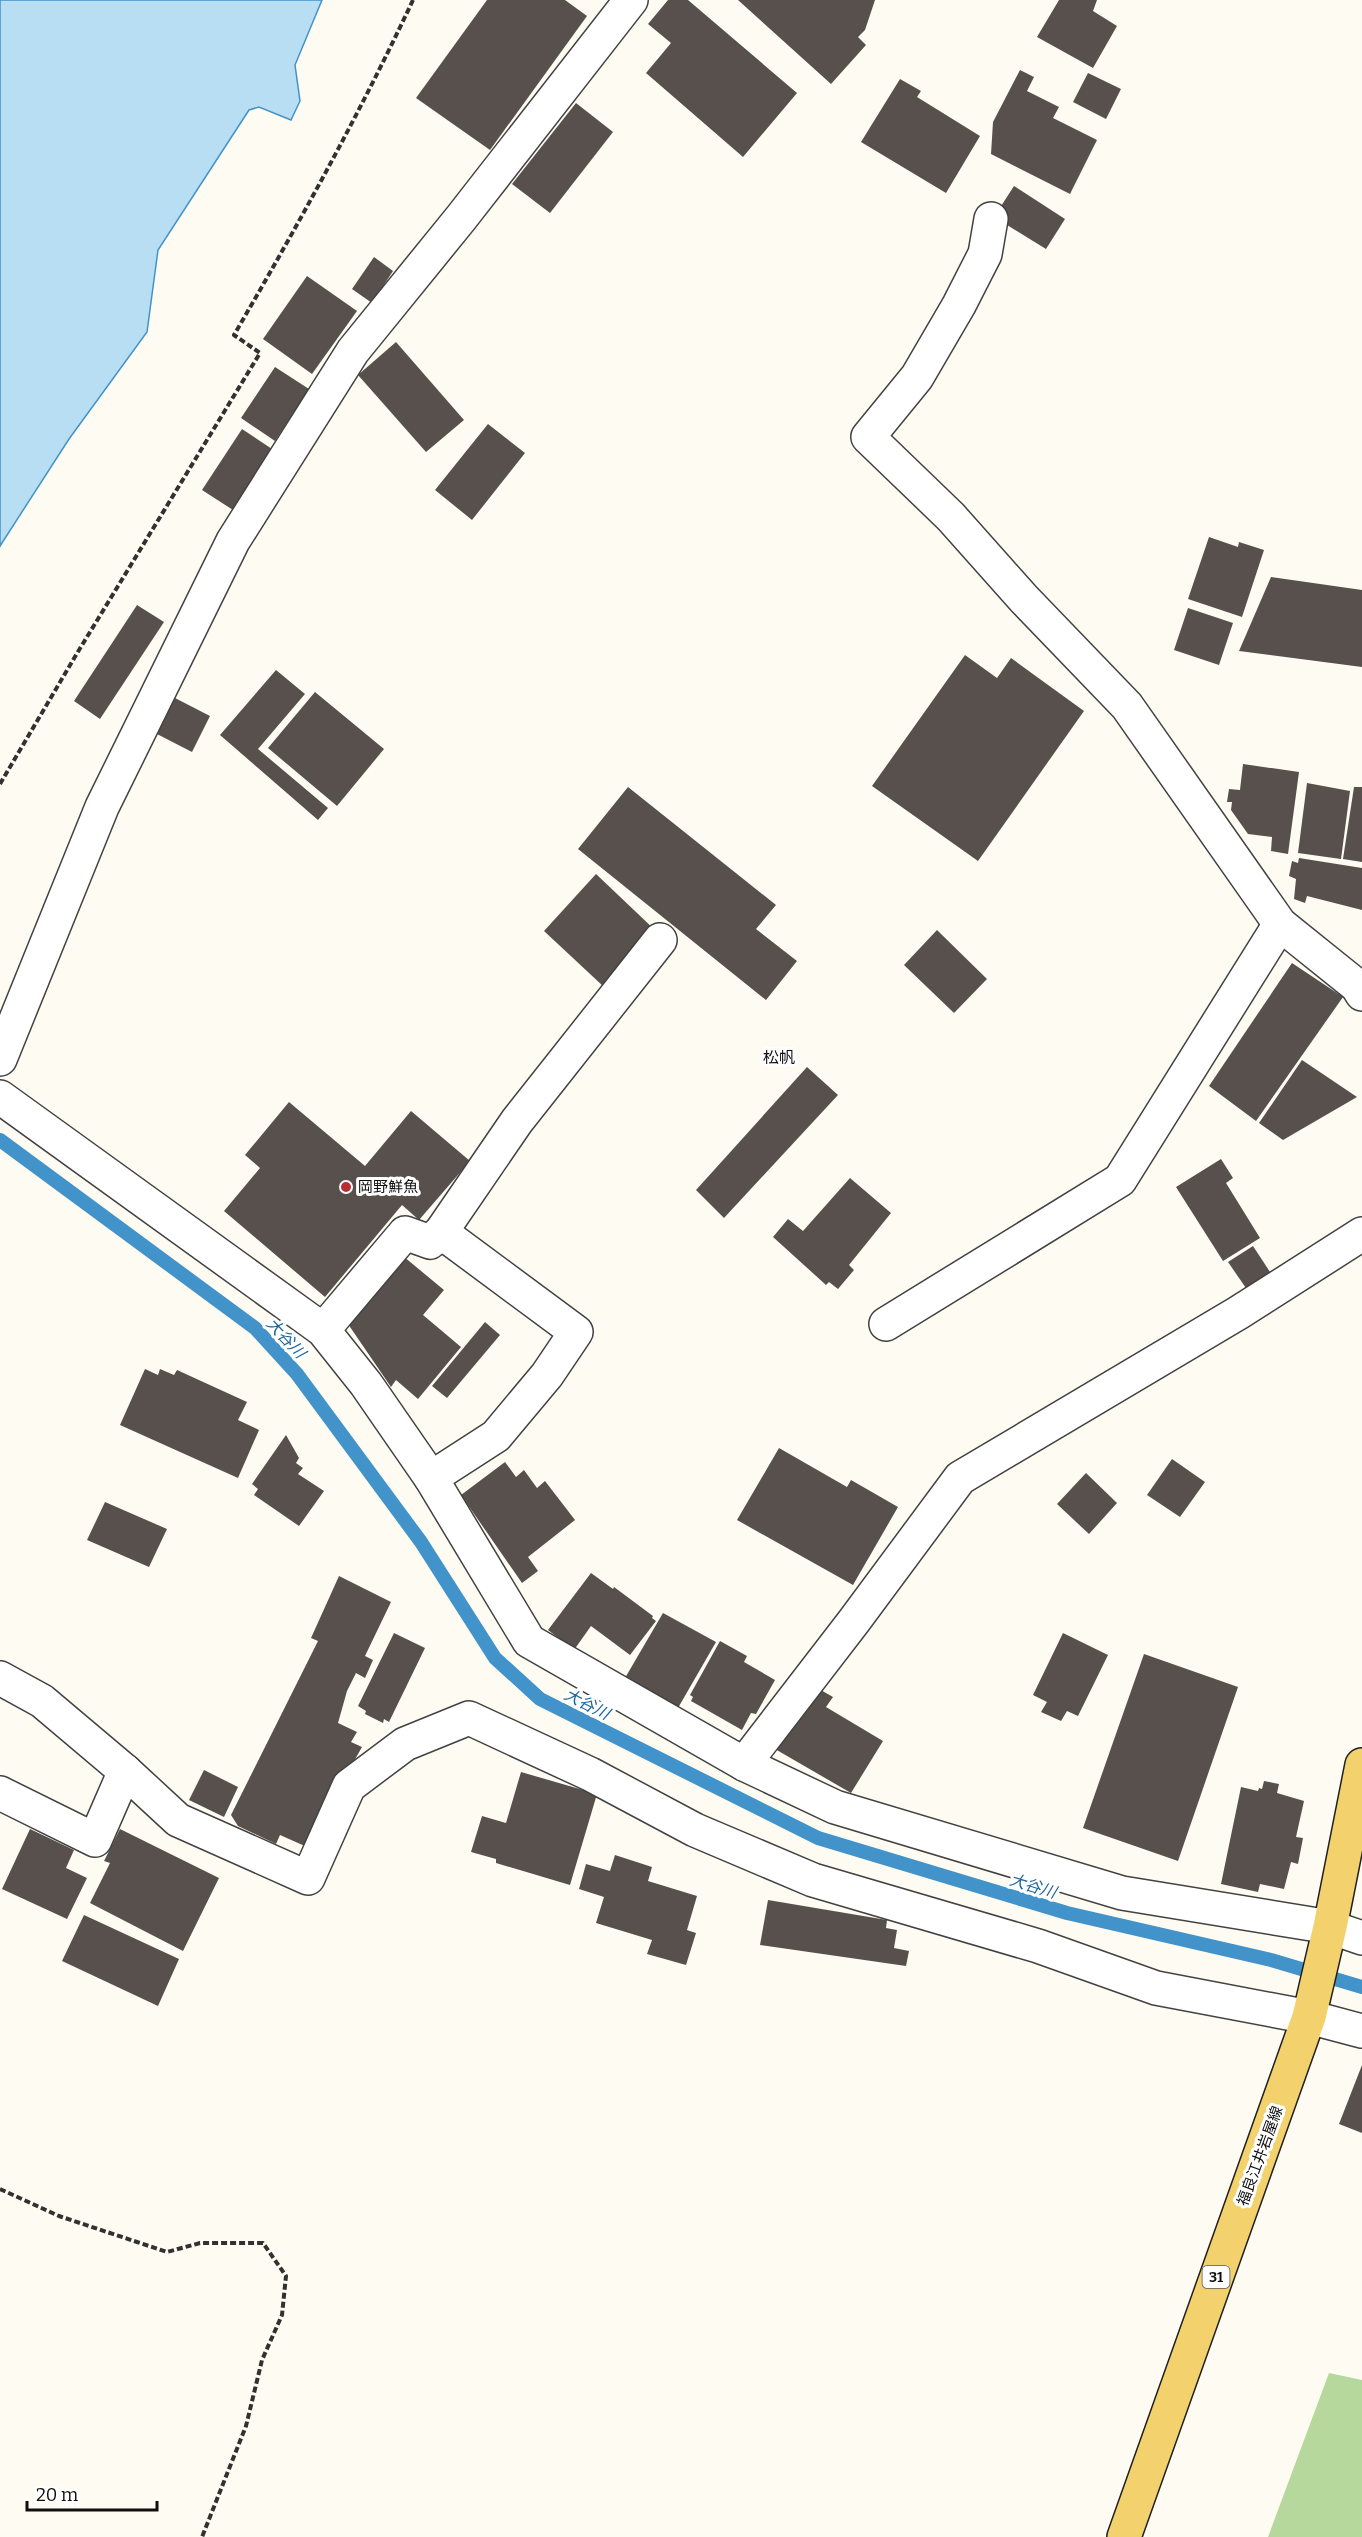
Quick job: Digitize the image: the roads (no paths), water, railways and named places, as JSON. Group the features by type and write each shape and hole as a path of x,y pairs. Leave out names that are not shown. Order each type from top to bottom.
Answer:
{"main road":[{"name":"福良江井岩屋線","path":"1124,2537 1309,2017 1330,1927 1362,1765"}],"street":[{"path":"0,1059 102,807 233,541 353,351 461,218 631,0"},
{"path":"991,219 985,254 959,305 917,377 868,437 951,517 1024,599 1127,706 1280,924 1357,986 1362,994"},
{"path":"886,1324 1120,1180 1280,924"},
{"path":"323,1330 405,1233 430,1242 441,1232 518,1121 660,940"},
{"path":"0,1097 323,1330 366,1384 430,1478 529,1641 744,1764 835,1807 1122,1893 1330,1927 1362,1938"},
{"path":"430,1478 496,1437 547,1375 576,1332 441,1232"},
{"path":"744,1764 960,1478 1238,1313 1362,1234"},
{"path":"0,1678 42,1701 125,1771 178,1820 308,1878 349,1786 405,1744 469,1718 590,1774 695,1830 813,1880 1038,1946 1156,1988 1309,2017 1362,2031"},
{"path":"0,1793 95,1840 125,1771"}],"water":[{"path":"0,0 322,0 295,65 300,101 291,120 259,107 249,110 158,250 147,332 69,439 0,546"}],"waterway":[{"name":"大谷川","path":"0,1140 255,1328 297,1374 421,1542 495,1658 540,1699 818,1838 1067,1913 1271,1960 1362,1987"}],"place":[{"name":"岡野鮮魚","path":"346,1187"}],"district":[{"name":"松帆","path":"779,1057"}]}
